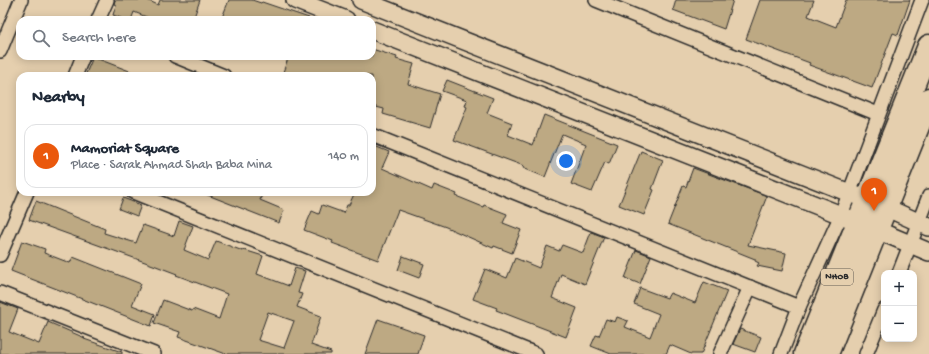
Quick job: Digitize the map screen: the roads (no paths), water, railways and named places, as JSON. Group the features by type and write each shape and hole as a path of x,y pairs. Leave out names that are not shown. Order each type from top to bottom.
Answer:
{"highway":[{"name":"NH08","path":"806,354 929,46"},
{"name":"NH08","path":"867,200 929,99"},
{"name":"NH08","path":"827,354 859,223"}],"street":[{"path":"0,51 21,0"},
{"path":"100,16 107,0"},
{"path":"295,0 336,16"},
{"path":"361,0 867,200 924,225"},
{"path":"596,0 878,114"},
{"path":"867,200 878,114 922,0"},
{"path":"376,32 929,252"},
{"path":"77,72 81,60"},
{"path":"184,60 214,72"},
{"path":"376,137 799,307"},
{"path":"0,255 25,196"},
{"path":"143,196 536,354"},
{"path":"900,270 910,244 924,225 929,196"},
{"path":"781,354 799,307 859,223"},
{"path":"720,354 750,287"},
{"path":"0,293 154,354"},
{"path":"866,354 881,317"}],"place":[{"name":"Mamoriat Square","path":"874,211"}]}
